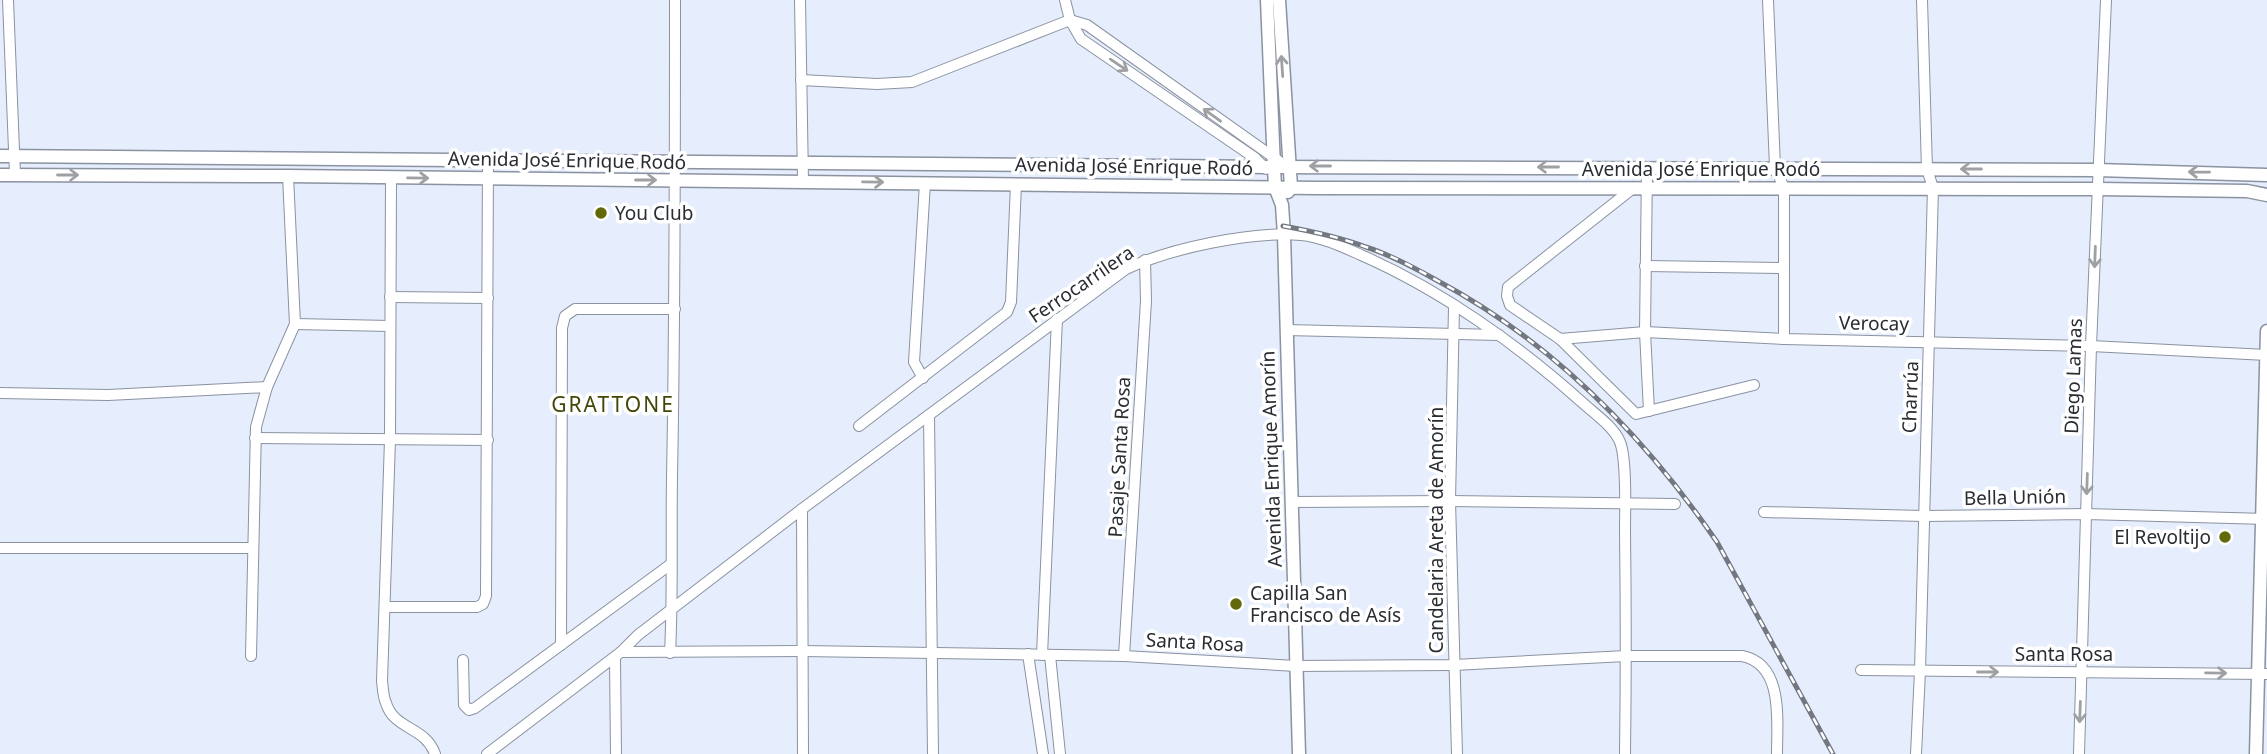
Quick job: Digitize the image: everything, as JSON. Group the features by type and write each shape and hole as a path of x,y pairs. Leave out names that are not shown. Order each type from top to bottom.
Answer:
{"street":[{"path":"8,0 15,175"},
{"path":"670,653 675,309 675,0"},
{"path":"800,0 803,181"},
{"path":"1065,0 1070,20 1081,39 1272,171"},
{"path":"1768,0 1775,167 1784,188 1784,338"},
{"name":"Charrúa","path":"1916,754 1933,188 1927,169 1922,0"},
{"name":"Diego Lamas","path":"2079,754 2097,170 2106,0"},
{"name":"Avenida Enrique Amorín","path":"1271,1 1291,187"},
{"name":"Avenida Enrique Amorín","path":"1271,1 1272,171 1282,205 1284,235 1299,754"},
{"path":"801,80 877,85 912,82 1070,20"},
{"name":"Avenida José Enrique Rodó","path":"0,156 803,162 1272,171 1291,187 1933,188 2267,192"},
{"path":"168,157 170,176"},
{"path":"325,158 327,176"},
{"path":"384,607 477,607 483,604 486,596 488,160"},
{"name":"Avenida José Enrique Rodó","path":"0,175 1016,184 1272,171 1289,166 2097,170 2267,177"},
{"path":"1647,168 1645,332 1649,411"},
{"path":"251,656 256,427 267,387 295,324 288,176"},
{"path":"391,177 390,440 382,681 386,704 393,716 424,736 435,754"},
{"path":"2267,177 2267,192"},
{"path":"923,378 914,362 925,183"},
{"path":"859,426 1007,312 1011,302 1016,184"},
{"path":"1282,205 1291,187"},
{"path":"1632,189 1508,288 1510,304 1560,339 1636,414 1754,385"},
{"name":"Ferrocarrilera","path":"489,753 618,656 639,635 802,509 1118,274 1165,253 1257,236 1284,235 1313,237 1393,269 1500,335 1553,375 1610,428 1620,442 1625,503 1625,754"},
{"name":"Pasaje Santa Rosa","path":"1124,656 1146,301 1145,260"},
{"path":"1645,266 1784,268"},
{"path":"390,297 488,298"},
{"name":"Candelaria Areta de Amorín","path":"1454,307 1450,500 1457,754"},
{"path":"561,645 562,342 565,317 575,309 675,309"},
{"path":"1057,319 1046,655 1060,754"},
{"path":"295,324 390,326"},
{"path":"1286,330 1500,335"},
{"path":"2256,754 2262,674 2267,331"},
{"name":"Verocay","path":"1560,339 1645,332 2091,346 2267,355"},
{"path":"0,393 108,395 267,387"},
{"path":"929,415 933,754"},
{"path":"255,438 488,440"},
{"path":"1292,502 1450,500 1675,504"},
{"path":"802,509 803,754"},
{"name":"Bella Unión","path":"1764,512 1923,516 2086,514 2265,519"},
{"path":"0,548 252,548"},
{"path":"463,660 464,705 469,710 671,564"},
{"name":"Santa Rosa","path":"618,656 802,651 932,652 1124,656 1296,666 1454,665 1626,656 1742,656 1754,659 1769,673 1777,711 1777,754"},
{"path":"1028,654 1043,754"},
{"path":"617,754 618,656"},
{"name":"Santa Rosa","path":"1861,670 2262,674"}],"railway":[{"path":"1283,226 1356,243 1421,271 1480,305 1519,333 1557,362 1593,395 1659,465 1717,542 1833,754"}],"place":[{"name":"You Club","path":"601,213"},
{"name":"El Revoltijo","path":"2225,537"},
{"name":"Capilla San Francisco de Asís","path":"1236,604"}],"district":[{"name":"GRATTONE","path":"613,405"}]}
